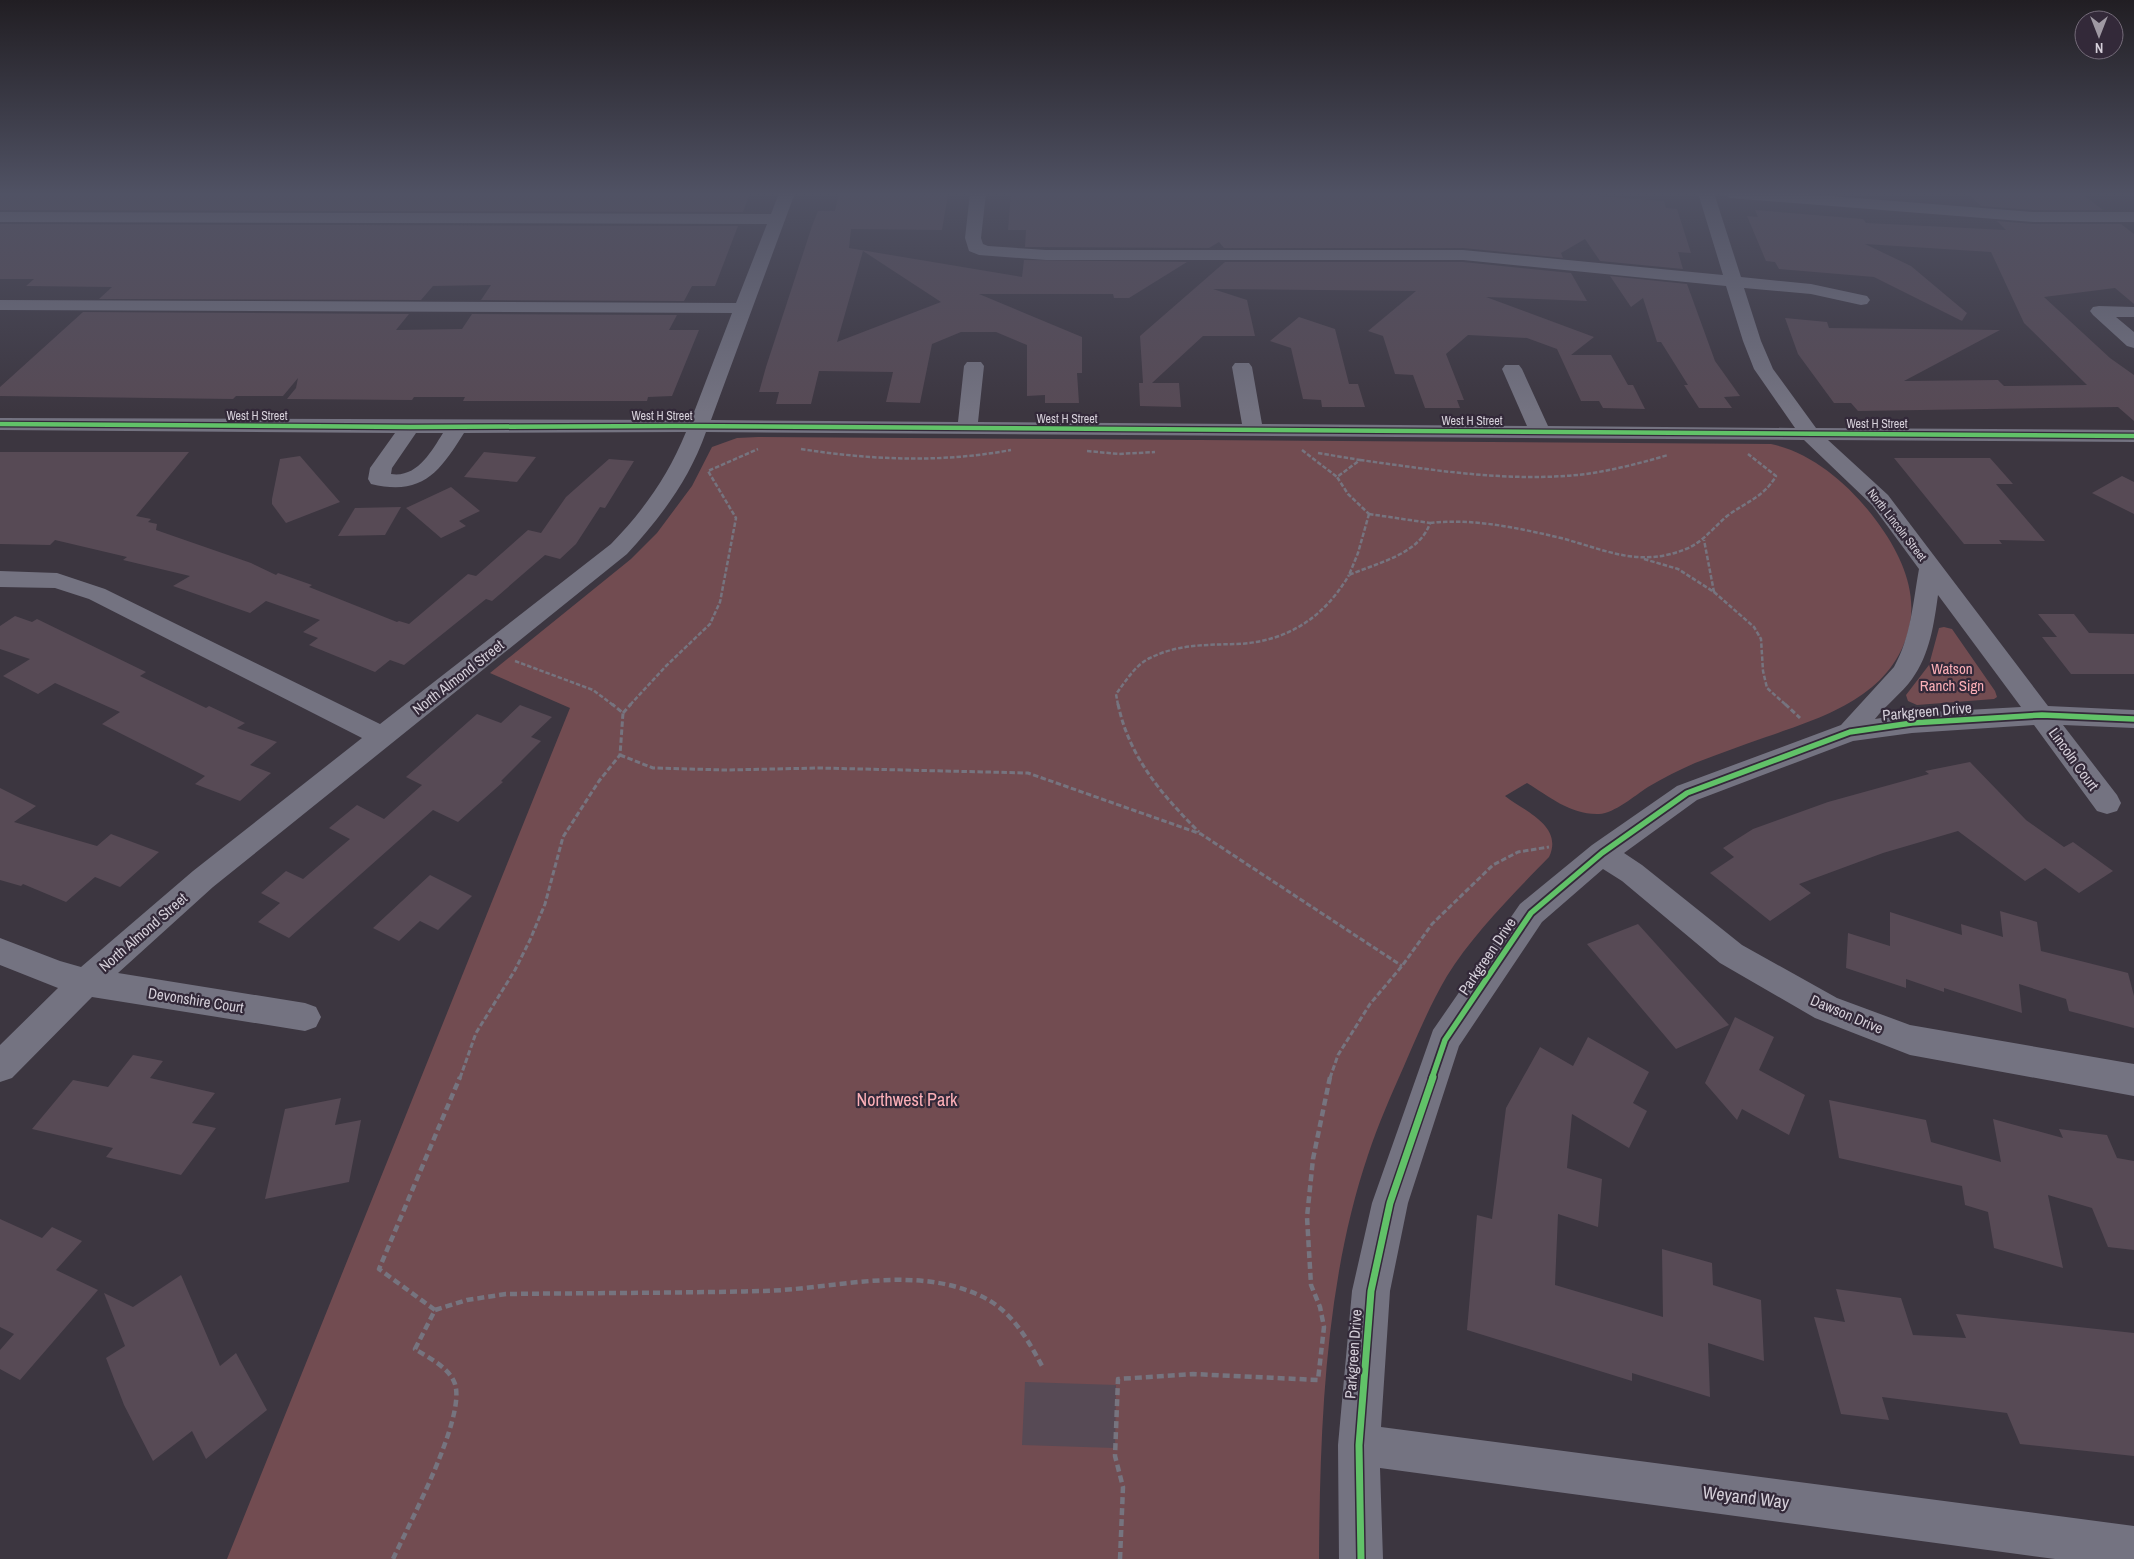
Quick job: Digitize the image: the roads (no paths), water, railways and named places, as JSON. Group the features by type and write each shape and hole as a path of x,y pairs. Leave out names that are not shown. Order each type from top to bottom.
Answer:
{"street":[{"name":"North Almond Street","path":"0,1067 86,982 203,879 620,549 661,503 681,470 700,426 760,266"},
{"path":"1575,266 1810,289 1861,300"},
{"name":"North Lincoln Street","path":"1728,266 1761,362 1784,400 1810,434 1880,500 2042,715"},
{"path":"0,306 744,308"},
{"path":"2134,312 2099,312 2134,342"},
{"path":"967,428 974,366"},
{"path":"1242,367 1253,430"},
{"path":"1512,369 1540,431"},
{"name":"West H Street","path":"0,424 410,427 700,426 2134,436"},
{"path":"410,427 382,468 379,479 393,483 416,479 432,467 456,427"},
{"path":"1873,434 1857,443 1857,450 1875,480 1880,500"},
{"path":"1850,732 1908,666 1919,637 1931,569"},
{"path":"0,579 57,581 97,594 382,737"},
{"path":"2042,715 2134,719"},
{"name":"Parkgreen Drive","path":"1360,1559 1359,1445 1372,1283 1390,1203 1445,1040 1531,913 1602,853 1687,793 1850,732 1912,723 2042,715"},
{"name":"Lincoln Court","path":"2042,715 2106,803"},
{"name":"Dawson Drive","path":"1602,853 1632,872 1731,954 1826,1008 1910,1040 2134,1080"},
{"name":"Devonshire Court","path":"0,951 56,974 86,982 305,1017"},
{"name":"Weyand Way","path":"1359,1445 2134,1548"}],"park label":[{"name":"Watson Ranch Sign","path":"1952,676"},
{"name":"Northwest Park","path":"907,1099"}]}
